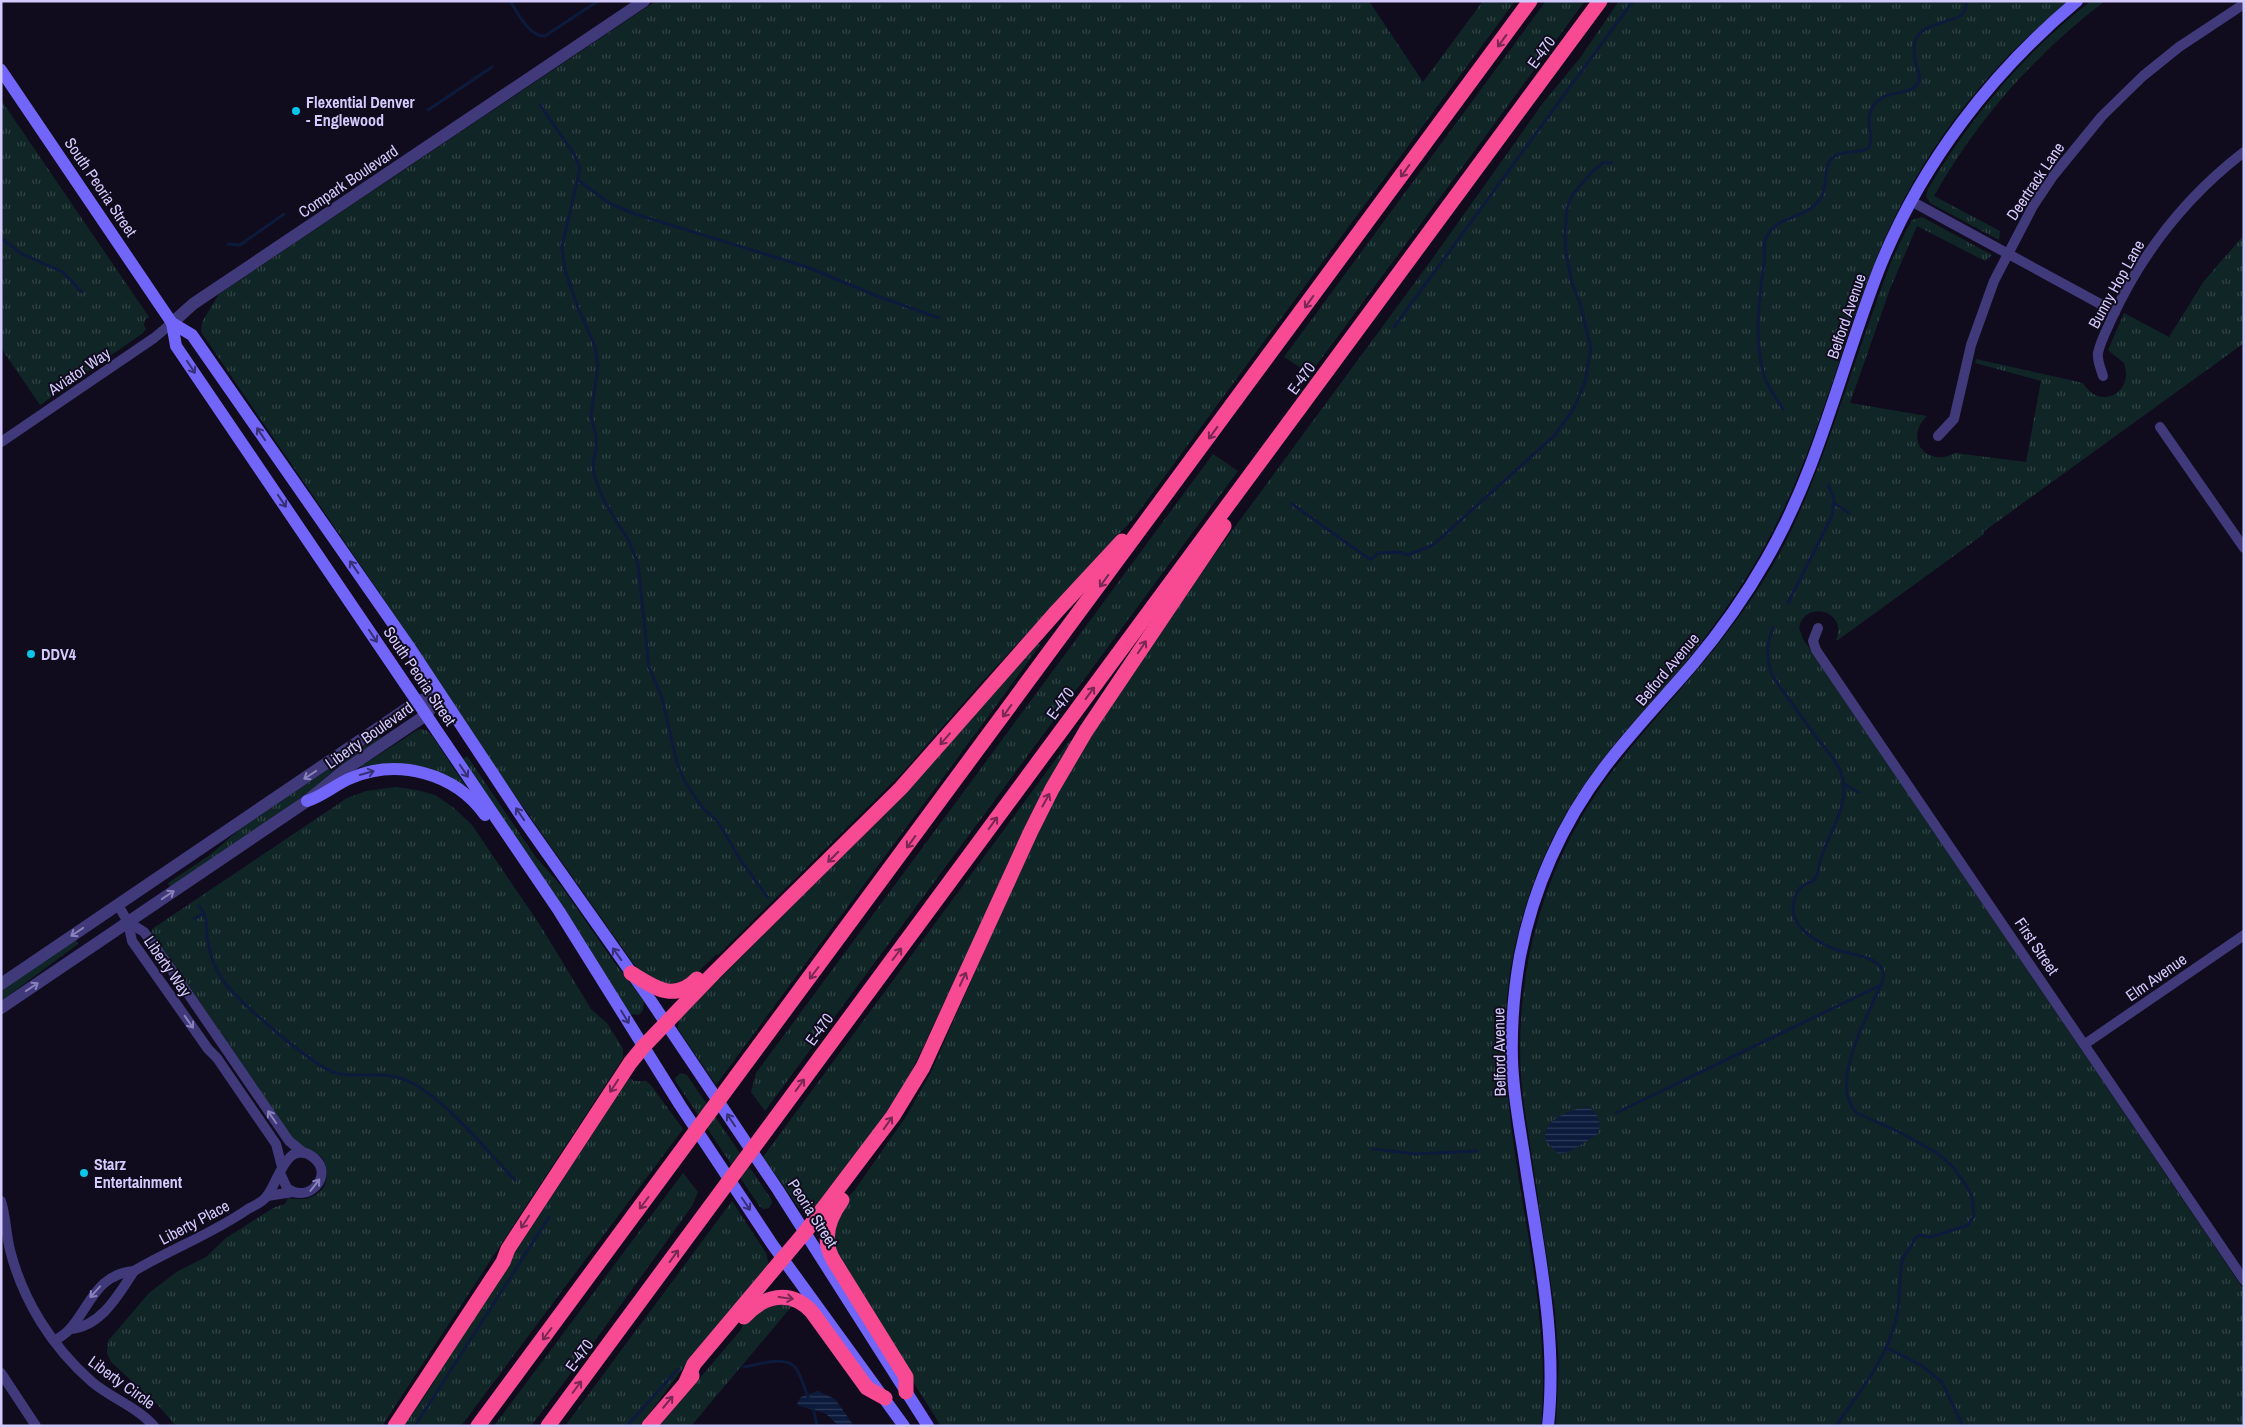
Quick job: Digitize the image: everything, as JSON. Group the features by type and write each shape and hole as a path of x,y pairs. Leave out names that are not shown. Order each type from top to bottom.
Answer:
{"highway":[{"path":"478,1426 1530,1"},
{"name":"E-470","path":"548,1426 1600,1"},
{"path":"388,1426 493,1267 508,1249 625,1070 643,1047 665,1022 901,788 1057,611 1174,485"},
{"path":"686,1382 694,1364 783,1260 875,1142 923,1068 1030,831 1052,789 1086,730 1221,532 1240,489"},
{"path":"631,973 661,990 680,991 694,982 714,963 731,957"},
{"path":"875,1142 861,1174 832,1214 828,1227 827,1241 834,1261 906,1377 906,1392"},
{"path":"395,1426 503,1262 508,1249"},
{"path":"649,1425 754,1308 768,1299 786,1297 798,1301 809,1308 867,1388 885,1398"}],"main road":[{"name":"Belford Avenue","path":"1548,1426 1551,1373 1549,1325 1517,1114 1512,1060 1516,980 1531,914 1544,875 1558,844 1587,792 1613,756 1718,633 1747,591 1771,551 1803,485 1881,266 1911,201 1948,141 1985,92 2015,58 2077,1"},
{"name":"South Peoria Street","path":"1,70 172,323 176,346 568,925 643,1047"},
{"name":"South Peoria Street","path":"172,323 192,335 583,906 665,1022"},
{"path":"307,801 317,798 340,782 370,771 411,770 436,776 459,789 475,802 495,829 511,840"},
{"name":"Peoria Street","path":"665,1022 806,1231 928,1426"},
{"path":"643,1047 783,1260 904,1426"}],"street":[{"name":"Compark Boulevard","path":"172,323 193,304 644,1"},
{"name":"Deertrack Lane","path":"1938,436 1954,419 1976,329 1991,289 2007,253 2033,206 2053,176 2102,116 2163,59 2242,9"},
{"name":"Bunny Hop Lane","path":"2103,376 2098,352 2115,312 2140,266 2172,222 2212,180 2244,152"},
{"path":"1911,201 2115,312"},
{"name":"Aviator Way","path":"1,442 154,338 172,323"},
{"path":"2160,427 2244,548"},
{"name":"First Street","path":"1818,628 1813,639 1816,650 2244,1280"},
{"name":"Liberty Boulevard","path":"1,984 418,701 440,695"},
{"name":"Liberty Boulevard","path":"1,1008 307,801 346,769 426,715 440,695"},
{"path":"118,904 128,922"},
{"name":"Liberty Way","path":"128,922 144,932 175,974 289,1141 304,1153"},
{"name":"Liberty Way","path":"128,922 132,941 208,1049 217,1058 276,1144 281,1171"},
{"name":"Elm Avenue","path":"2085,1044 2244,935"},
{"path":"304,1153 311,1156 319,1164 320,1179 317,1186 308,1192 293,1192 284,1185 281,1171 289,1157 304,1153"},
{"name":"Liberty Place","path":"268,1196 281,1171"},
{"name":"Liberty Place","path":"54,1341 70,1330 98,1288 119,1275 134,1271 227,1223 268,1196 293,1192"},
{"name":"Liberty Circle","path":"1,1201 9,1245 18,1276 35,1313 54,1341 71,1362 94,1383 154,1426"},
{"name":"Liberty Place","path":"70,1330 78,1329 100,1316 134,1271"},
{"path":"1,1373 36,1426"}],"green space":[{"path":"656,1 1369,1 1423,82 1483,1 1515,1 1134,518 980,684 902,773 718,955 688,981 669,985 643,974 633,963 497,770 379,592 201,332 202,322 219,294"},
{"path":"1546,1 1585,1 1310,374 1284,357"},
{"path":"1619,1 2069,1 2020,44 1997,68 1955,118 1936,145 1902,202 1875,262 1800,471 1786,505 1769,538 1742,584 1700,644 1617,741 1590,776 1565,814 1535,880 1514,949 1505,1029 1507,1086 1513,1143 1539,1312 1543,1369 1541,1426 941,1426 837,1261 832,1233 846,1199 854,1191 907,1115 931,1072 1020,870 1054,799 1099,723 1212,558 1430,262 1543,103 1580,58"},
{"path":"2091,1 2105,1 2055,43 2009,90 1969,141 1934,196 2000,231 1999,240 1930,203 1926,196 1928,189 1962,136 1981,111 2044,42"},
{"path":"1,100 149,317 145,320 144,325 146,329 143,333 40,405 1,348"},
{"path":"1922,217 1992,255 1985,261 1917,226 1890,289 1850,403 1927,416 1920,425 1917,434 1918,442 1922,449 1935,457 1945,457 1955,453 2026,462 2041,381 1975,363 1976,359 2083,383 2098,396 2114,395 2124,383 2126,374 2124,363 2108,350 2124,313 2169,337 2204,281 2244,235 2244,343 1983,532 1984,534 1838,640 1836,640 1838,630 1836,622 1824,612 1816,611 1809,614 1803,619 1799,628 1803,639 2244,1290 2244,1426 1556,1426 1559,1363 1555,1311 1523,1098 1520,1053 1522,1009 1528,965 1537,922 1551,880 1569,840 1591,801 1617,765 1727,633 1766,576 1784,545 1818,468 1880,290 1892,261 1912,220"},
{"path":"1213,454 1238,471 765,1111 751,1092 756,1073"},
{"path":"1038,644 1040,645 1004,695 716,1085 678,1029 679,1019 896,803"},
{"path":"419,729 426,730 432,736 467,788 455,781 360,767"},
{"path":"379,735 381,738 338,767 305,795 171,887 169,886 168,883 210,855 240,829"},
{"path":"1070,740 1074,742 1009,865 908,1079 875,1129 818,1205 808,1209 799,1208 763,1157"},
{"path":"467,756 535,856 562,887 614,962 644,1001 643,1010 639,1015 630,1014 627,1010 577,928 463,759"},
{"path":"396,787 435,795 454,808 472,825 540,925 591,1009 607,1023 623,1049 623,1058 382,1426 176,1426 157,1404 111,1362 107,1353 108,1341 149,1293 178,1271 206,1257 226,1238 275,1207 285,1204 288,1198 307,1198 315,1195 325,1184 327,1176 322,1157 293,1140 178,970 151,934 152,929 347,798 366,791"},
{"path":"76,940 78,944 1,1001 1,991"},
{"path":"681,1073 687,1075 771,1199 772,1203 769,1208 764,1209 760,1207 676,1082 675,1078"},
{"path":"632,1079 633,1081 646,1081 650,1084 683,1129 461,1426 401,1426 413,1413 434,1382 432,1379 628,1080"},
{"path":"683,1173 698,1192 692,1206 584,1356 531,1426 494,1426"},
{"path":"732,1201 766,1253 769,1266 686,1364 640,1426 565,1426"},
{"path":"787,1302 786,1306 792,1306 691,1426 659,1426 740,1331 753,1313 764,1307"}],"water":[{"path":"1588,1107 1598,1119 1600,1126 1598,1134 1569,1152 1558,1154 1545,1140 1548,1126 1559,1116"},
{"path":"818,1391 835,1399 854,1426 839,1426 825,1413 799,1406 797,1403 801,1397"}],"waterway":[{"path":"510,1 529,29 534,33 545,36 598,1"},
{"path":"1394,327 1633,1"},
{"path":"1783,409 1764,377 1760,359 1758,332 1759,304 1767,235 1781,222 1809,210 1815,205 1823,194 1826,171 1833,157 1842,153 1869,148 1871,138 1869,115 1876,103 1889,95 1909,90 1919,81 1914,51 1915,41 1919,34 1932,26 1960,16 1964,12 1967,1"},
{"path":"428,110 492,67"},
{"path":"540,105 574,154 580,168 562,247 565,270 578,308 595,346 598,366 591,416 596,436 596,450 593,462 594,475 604,501 629,541 638,564 649,667 662,698 677,763 685,782 701,806 718,822 740,859 768,898"},
{"path":"1292,504 1368,558 1372,559 1378,553 1399,552 1408,555 1433,545 1554,436 1573,410 1585,382 1591,349 1580,303 1572,283 1566,253 1567,209 1572,195 1592,172 1603,163 1612,163"},
{"path":"578,180 609,203 635,214 807,267 877,296 939,318"},
{"path":"228,244 240,245 284,214"},
{"path":"1,238 22,254 63,272 82,292"},
{"path":"1788,603 1832,516 1834,498 1828,485"},
{"path":"1834,503 1849,513"},
{"path":"1773,628 1768,653 1773,677 1835,761 1842,776 1844,787 1841,809 1823,852 1817,875 1815,879 1801,887 1796,895 1793,905 1795,919 1807,934 1819,942 1837,950 1874,961 1883,971 1883,979 1862,1026 1851,1057 1847,1073 1849,1102 1857,1113 1899,1132 1937,1153 1954,1168 1972,1197 1974,1216 1968,1225 1931,1237 1920,1235 1914,1239 1912,1246 1903,1259 1897,1315 1887,1346 1872,1374 1836,1426"},
{"path":"1844,784 1858,792"},
{"path":"199,906 205,917 209,949 218,973 233,992 261,1019 311,1059 336,1073 345,1075 391,1076 410,1082 423,1090 437,1100 465,1126 515,1180"},
{"path":"194,919 204,913"},
{"path":"1616,1113 1881,985"},
{"path":"1373,1149 1416,1154 1477,1151"},
{"path":"415,1426 549,1217"},
{"path":"1887,1348 1921,1365 1942,1382 1963,1426"},
{"path":"744,1367 777,1361 790,1363 799,1373 808,1397"},
{"path":"627,1426 678,1369"},
{"path":"813,1407 817,1426"}],"place":[{"name":"Flexential Denver - Englewood","path":"296,111"},
{"name":"DDV4","path":"31,654"},
{"name":"Starz Entertainment","path":"84,1173"}]}
